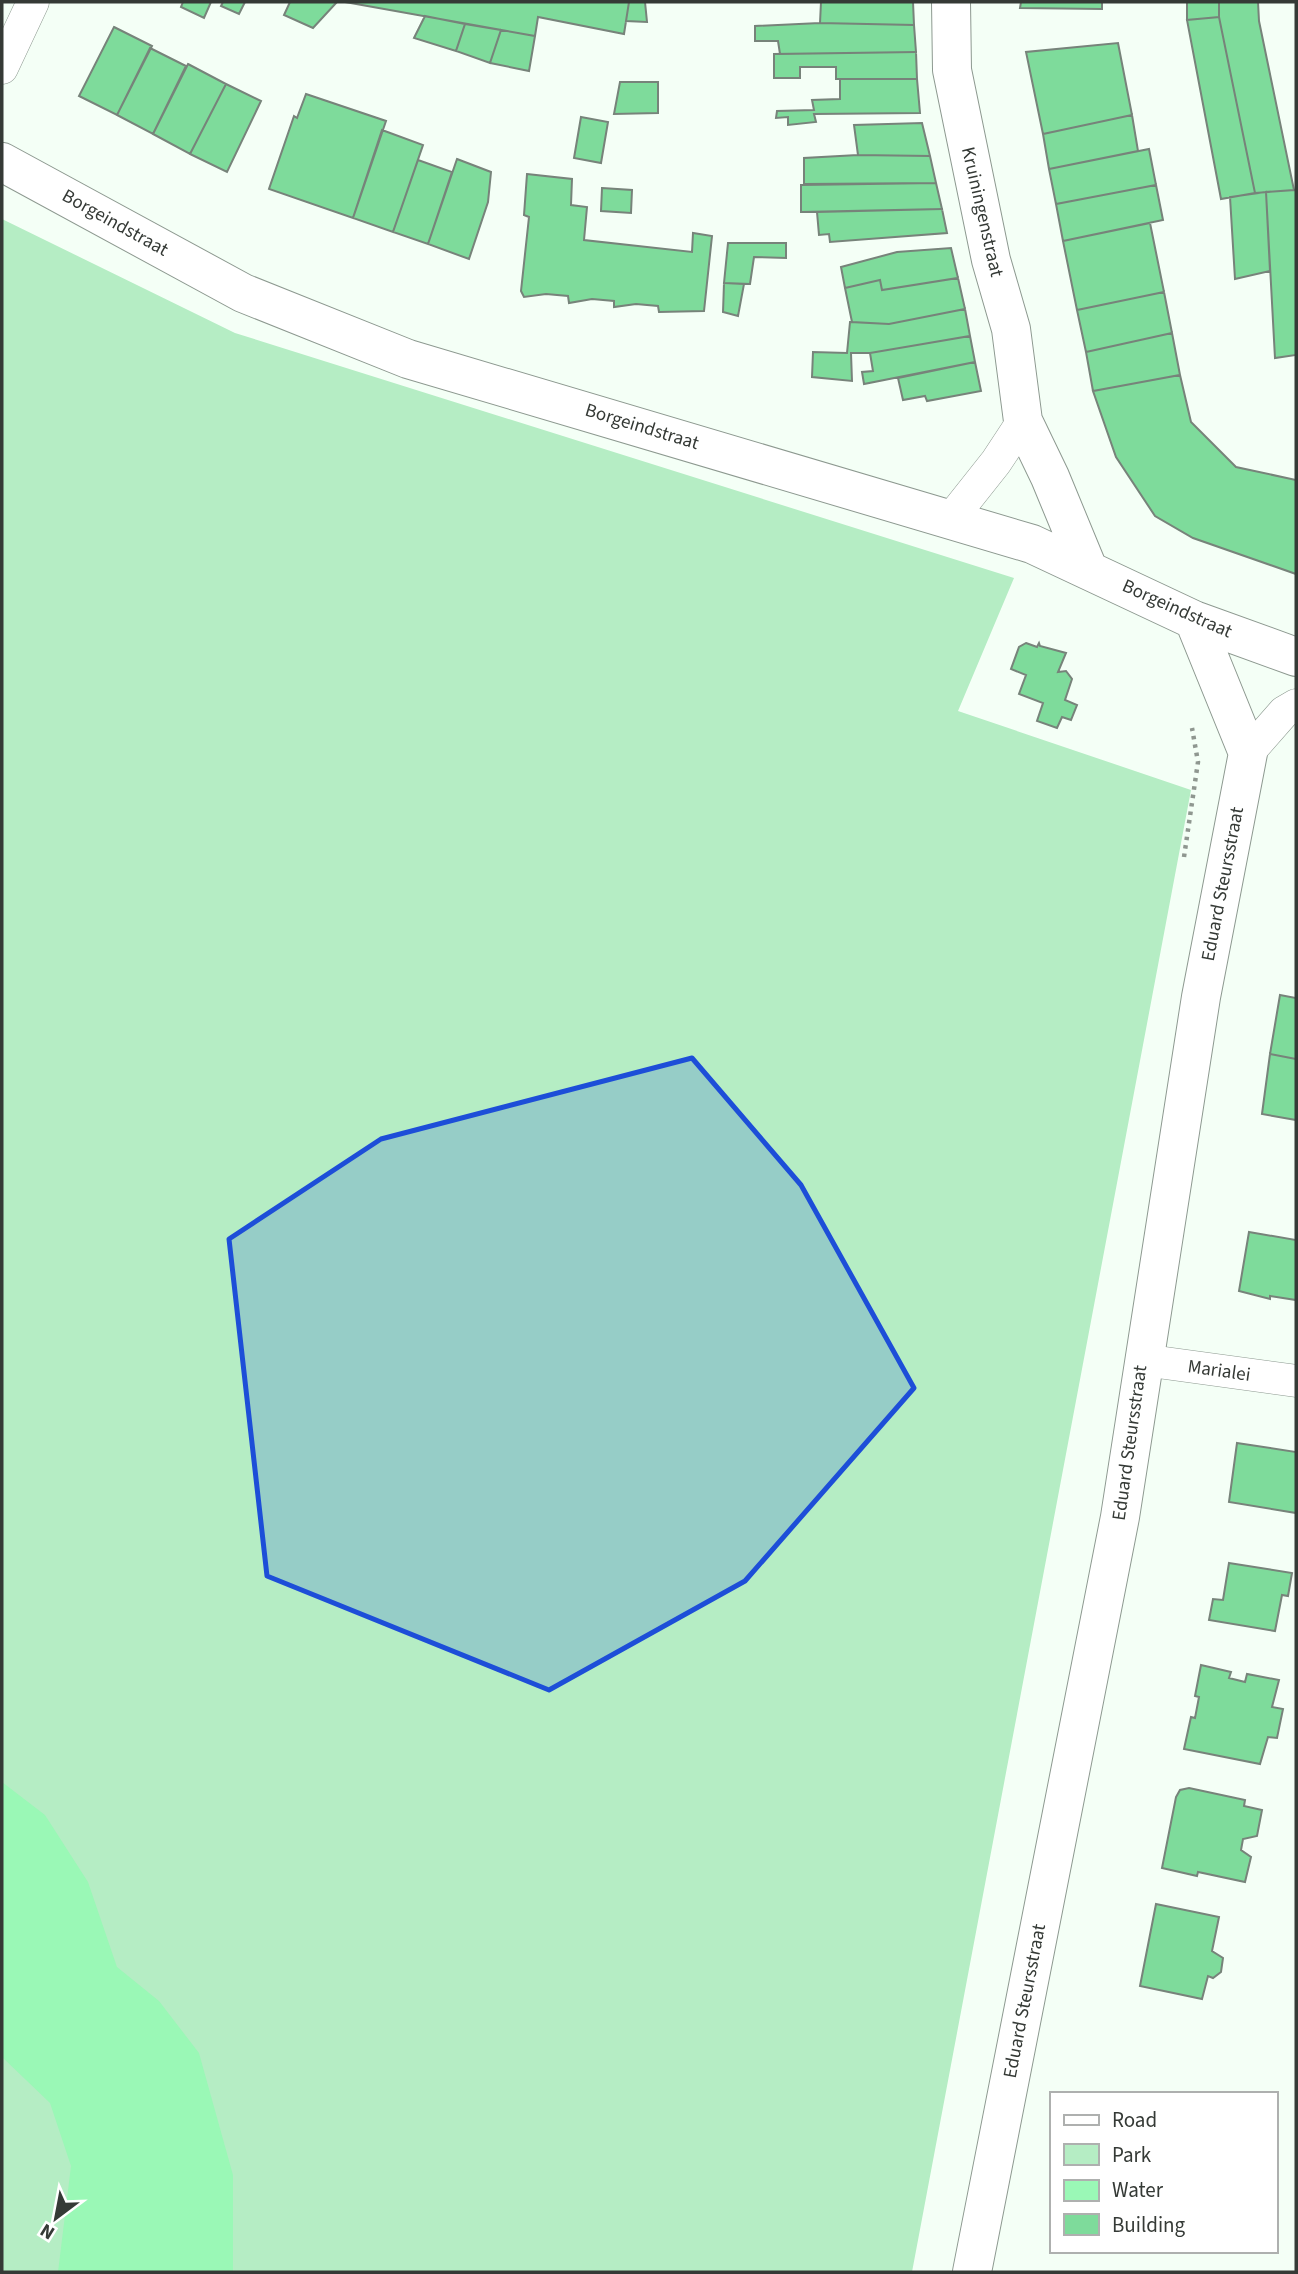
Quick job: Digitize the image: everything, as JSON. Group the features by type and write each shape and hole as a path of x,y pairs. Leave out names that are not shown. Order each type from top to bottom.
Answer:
{"street":[{"path":"2,68 33,2"},
{"name":"Kruiningenstraat","path":"951,2 952,70 988,247 1011,329 1023,421 1050,477 1088,569"},
{"name":"Borgeindstraat","path":"2,162 243,293 408,359 1032,544 1194,620 1296,657"},
{"path":"950,520 996,462 1023,421"},
{"path":"1194,620 1248,754 1284,712 1296,705"},
{"name":"Eduard Steursstraat","path":"972,2272 1120,1517 1200,997 1248,754"},
{"name":"Marialei","path":"1143,1360 1296,1381"}],"path":[{"path":"1184,859 1198,762 1192,724"}],"highlighted area":[{"path":"692,1058 801,1185 914,1388 745,1581 549,1690 267,1576 229,1239 381,1139"}],"green space":[{"path":"2,219 235,333 1014,578 958,711 1191,790 912,2272 2,2272"}],"water":[{"path":"2,1782 45,1815 88,1882 117,1967 159,2001 199,2053 233,2175 233,2272 58,2272 71,2166 50,2103 2,2057"}],"building":[{"path":"183,2 211,2 204,18 181,7"},
{"path":"223,2 245,2 239,14 221,6"},
{"path":"290,2 337,2 313,28 284,15"},
{"path":"345,2 629,2 624,34 538,17 535,36"},
{"path":"629,2 645,2 647,22 626,21"},
{"path":"821,2 913,2 914,25 820,23"},
{"path":"1021,2 1102,2 1102,9 1020,8"},
{"path":"1187,2 1219,2 1219,17 1187,20"},
{"path":"1219,2 1258,2 1259,21 1294,190 1255,193 1219,17"},
{"path":"425,16 465,24 456,51 414,38"},
{"path":"1219,17 1255,193 1221,199 1187,20"},
{"path":"820,23 914,25 916,52 780,54 778,41 755,41 755,26"},
{"path":"465,24 501,30 490,63 456,51"},
{"path":"114,27 152,46 117,115 79,96"},
{"path":"501,30 535,36 529,71 490,63"},
{"path":"1118,43 1132,115 1043,134 1026,52"},
{"path":"150,48 186,66 153,134 117,115"},
{"path":"916,52 917,79 836,79 836,67 800,67 800,78 774,78 774,54"},
{"path":"188,64 226,84 190,154 153,134"},
{"path":"840,79 917,79 920,113 814,114 816,122 788,125 788,117 776,118 777,111 814,110 812,100 840,99"},
{"path":"620,82 658,82 658,113 614,114"},
{"path":"226,84 261,101 227,172 190,154"},
{"path":"306,94 386,121 353,218 269,189 294,116 297,118"},
{"path":"1132,115 1138,151 1049,169 1043,134"},
{"path":"581,117 608,122 601,163 574,158"},
{"path":"922,123 930,156 858,155 854,125"},
{"path":"382,130 423,145 393,232 353,218"},
{"path":"1149,149 1156,185 1056,204 1049,169"},
{"path":"858,155 930,156 936,183 804,184 804,158"},
{"path":"457,159 491,172 488,202 469,259 428,244"},
{"path":"418,160 452,172 428,244 393,232"},
{"path":"527,174 572,179 571,205 587,207 584,240 692,252 693,233 712,236 704,311 659,312 658,306 636,304 614,307 614,301 592,299 569,303 568,296 546,294 524,297 521,291 529,217 524,215"},
{"path":"936,183 942,209 801,212 801,185"},
{"path":"1156,185 1163,220 1063,241 1056,204"},
{"path":"602,188 632,190 631,213 601,211"},
{"path":"1296,190 1296,355 1275,358 1266,192"},
{"path":"1266,192 1270,271 1235,279 1230,197"},
{"path":"942,209 947,233 830,242 829,234 819,235 817,212"},
{"path":"1150,223 1164,292 1077,310 1063,241"},
{"path":"728,243 786,243 786,258 754,257 750,284 724,283"},
{"path":"951,248 958,278 882,290 880,280 845,288 841,267 897,252"},
{"path":"958,278 965,309 889,324 852,322 845,288 880,280 882,290"},
{"path":"724,283 744,284 738,316 723,312"},
{"path":"1164,292 1172,333 1086,352 1077,310"},
{"path":"965,309 970,336 870,353 851,353 852,381 812,377 813,352 847,353 850,322 889,324"},
{"path":"1172,333 1180,375 1093,391 1086,352"},
{"path":"970,336 975,362 864,384 862,372 873,371 870,353"},
{"path":"975,362 981,391 927,401 925,396 903,400 898,378"},
{"path":"1180,375 1191,422 1236,467 1296,480 1296,574 1193,538 1155,516 1116,457 1093,391"},
{"path":"1026,643 1037,647 1039,643 1040,646 1066,653 1058,672 1066,671 1072,679 1065,700 1077,705 1071,720 1062,717 1057,728 1037,721 1043,703 1019,694 1026,675 1011,669 1019,647"},
{"path":"1280,995 1296,998 1296,1059 1270,1054"},
{"path":"1270,1054 1296,1059 1296,1120 1262,1114"},
{"path":"1249,1232 1296,1240 1296,1300 1270,1296 1270,1299 1239,1291"},
{"path":"1237,1443 1296,1452 1296,1513 1229,1502"},
{"path":"1229,1563 1292,1573 1288,1596 1282,1595 1275,1631 1209,1620 1213,1599 1223,1600"},
{"path":"1201,1665 1231,1672 1229,1678 1245,1682 1247,1674 1279,1680 1272,1707 1283,1709 1277,1738 1268,1737 1260,1764 1184,1749 1191,1717 1195,1718 1199,1697 1195,1696"},
{"path":"1189,1788 1245,1800 1244,1806 1262,1810 1257,1836 1243,1839 1241,1850 1251,1857 1245,1882 1162,1868 1176,1797 1180,1790"},
{"path":"1156,1904 1219,1917 1212,1951 1223,1958 1221,1972 1213,1978 1208,1976 1202,1999 1140,1986"}]}
